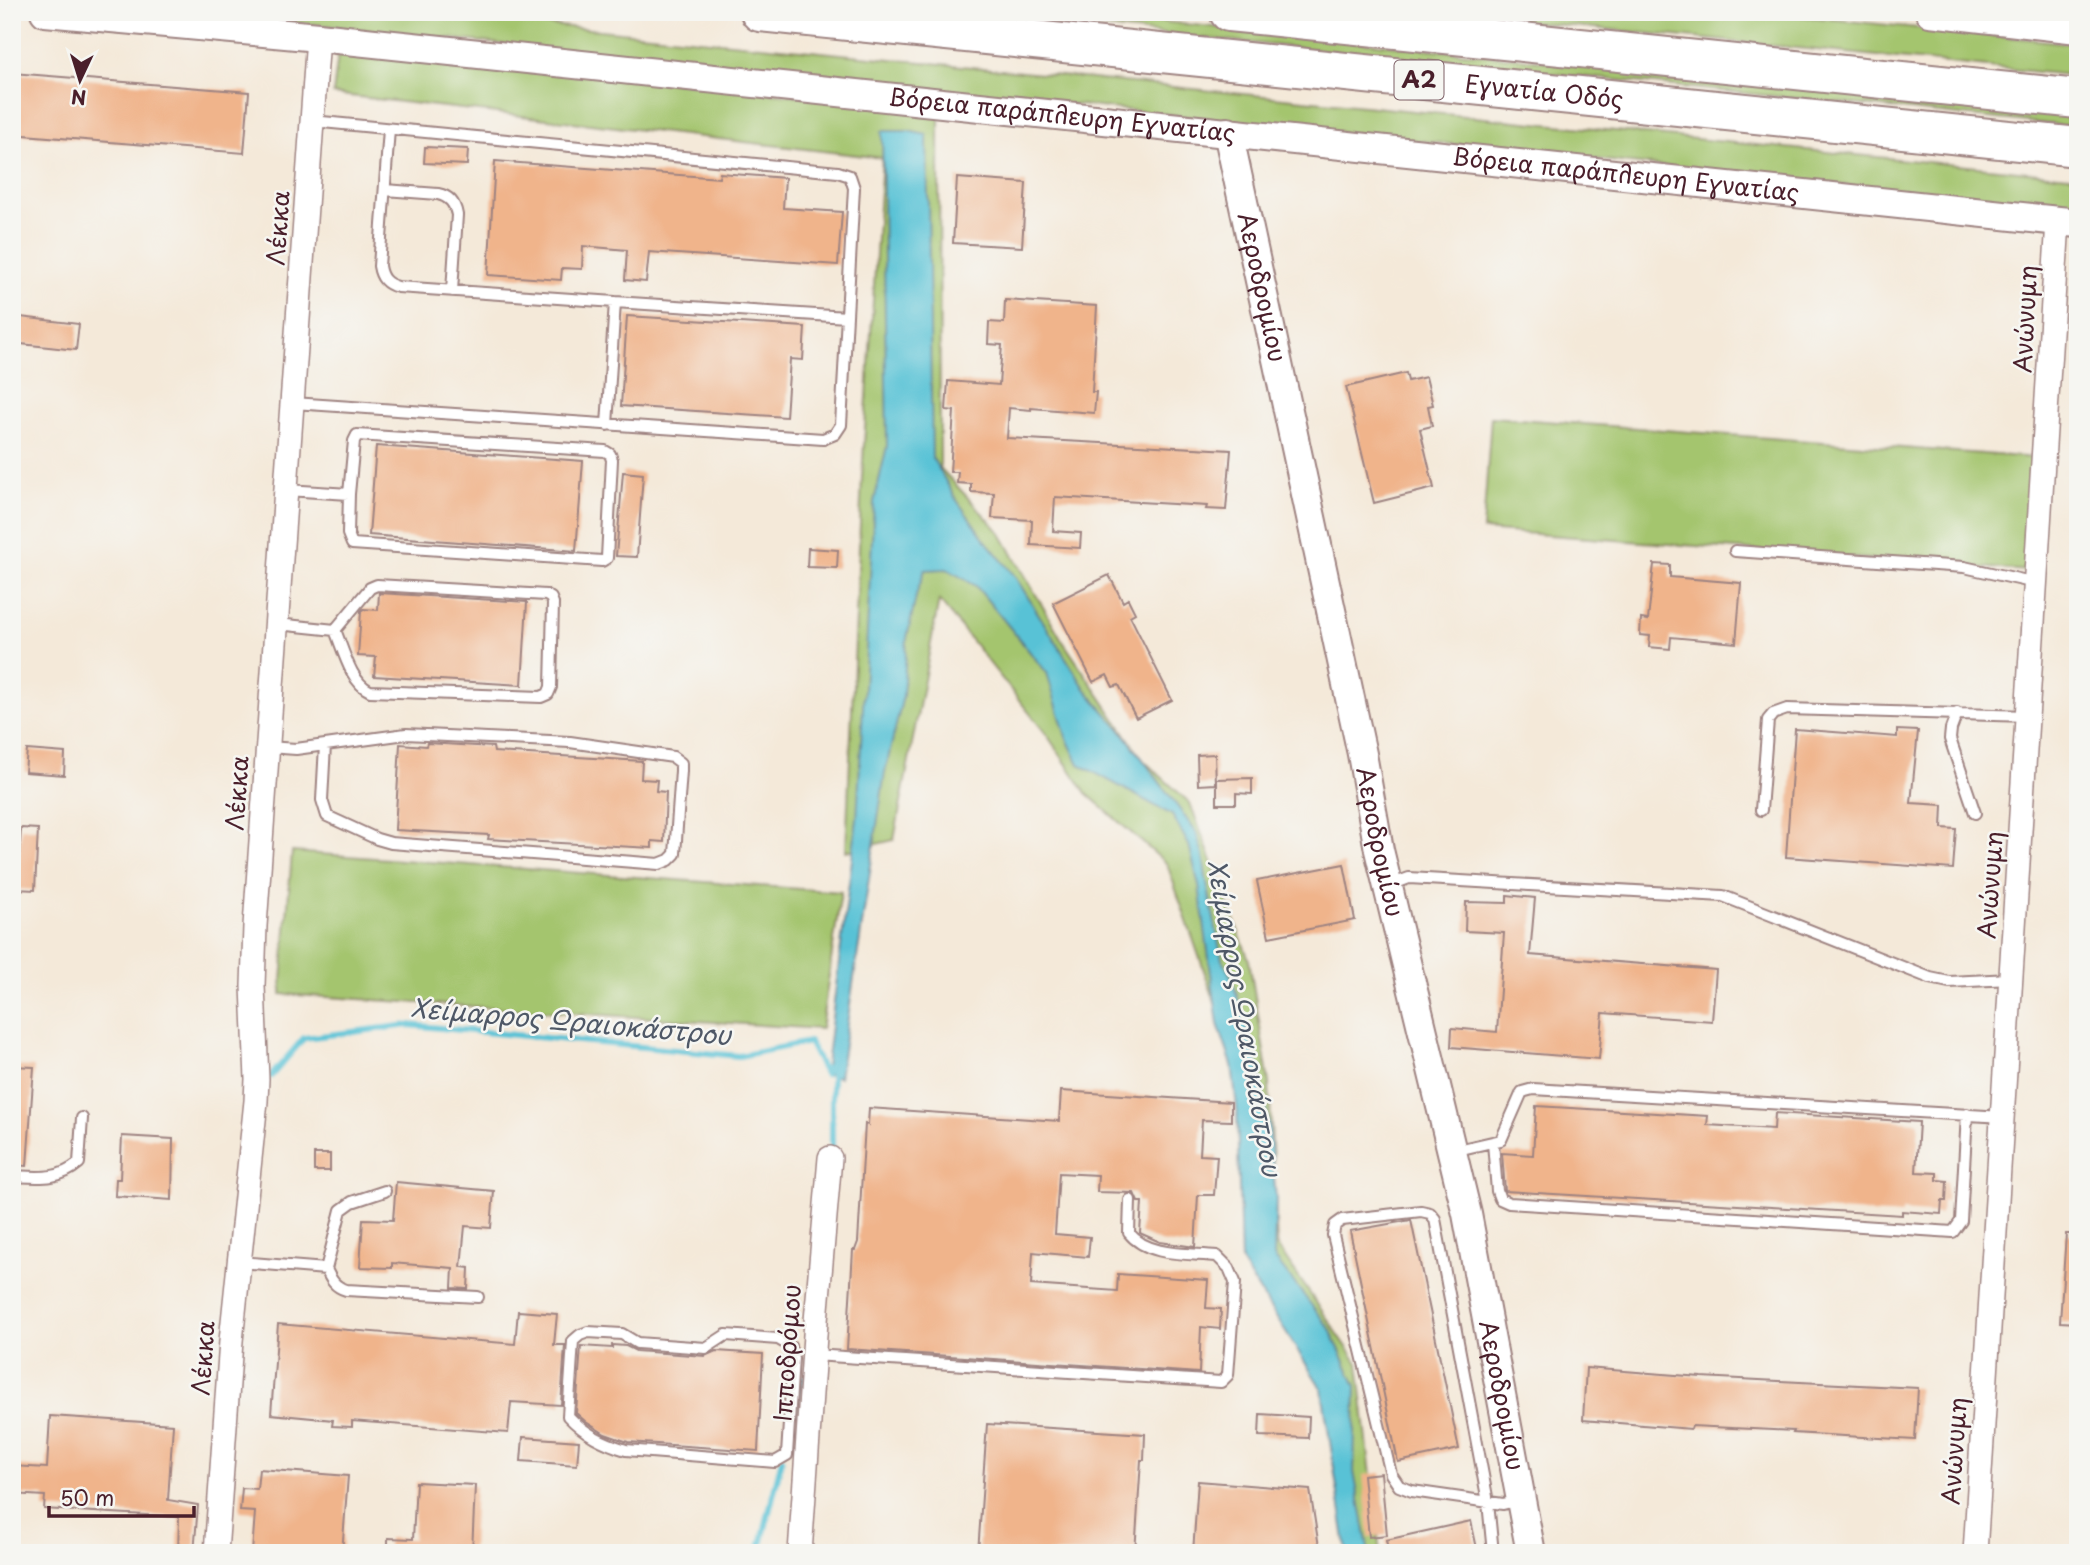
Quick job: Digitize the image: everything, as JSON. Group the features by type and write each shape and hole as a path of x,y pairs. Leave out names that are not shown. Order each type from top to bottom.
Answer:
{"highway":[{"name":"Εγνατία Οδός","path":"760,12 2078,147"},
{"name":"Εγνατία Οδός","path":"1230,12 2078,99"}],"street":[{"name":"Βόρεια παράπλευρη Εγνατίας","path":"45,12 318,37 2068,222"},
{"path":"1930,12 2075,23"},
{"name":"Λέκκα","path":"216,1553 239,1262 257,1079 253,986 318,37"},
{"name":"Αεροδρομίου","path":"1228,132 1388,886 1453,1151 1531,1553"},
{"name":"Ανώνυμη","path":"1975,1553 2036,583 2068,222"},
{"name":"Ιπποδρόμου","path":"800,1553 797,1456 814,1355 830,1158"}],"lane":[{"path":"293,403 823,439 835,434 841,425 854,188 850,176 838,172 312,121"},
{"path":"388,129 379,266 382,278 392,286 847,317"},
{"path":"384,190 438,194 449,198 453,203 457,215 452,291"},
{"path":"607,425 615,302"},
{"path":"357,435 605,451 610,454 612,460 609,550 607,558 601,561 352,544 348,534 349,494 357,435"},
{"path":"287,490 349,494"},
{"path":"1735,551 1964,567 2036,583"},
{"path":"377,585 546,595 553,603 551,687 548,694 541,697 370,691 362,688 357,681 335,630 370,588 377,585"},
{"path":"277,624 335,630"},
{"path":"1761,810 1769,720 1780,711 1787,709 2028,716"},
{"path":"1957,713 1950,739 1975,813"},
{"path":"268,747 296,749 325,745 406,734 570,742 673,757 681,763 675,854 659,864 391,843 377,839 327,816 323,800 325,745"},
{"path":"1388,886 1409,878 1723,896 1939,981 2011,979"},
{"path":"1453,1151 1501,1140 1522,1092 1533,1089 2003,1117"},
{"path":"1493,1143 1497,1191 1500,1199 1509,1203 1953,1233 1961,1222 1967,1114"},
{"path":"12,1176 52,1178 69,1172 79,1163 82,1118"},
{"path":"385,1191 352,1202 341,1210 326,1269 338,1288 478,1297"},
{"path":"814,1355 1221,1382 1228,1375 1235,1282 1228,1268 1217,1256 1152,1249 1138,1244 1129,1233 1130,1199"},
{"path":"1493,1553 1488,1502 1435,1219 1430,1213 1421,1211 1342,1220 1335,1225 1333,1235 1391,1474 1399,1486 1412,1491 1488,1502 1503,1504 1520,1499"},
{"path":"239,1262 326,1269"},
{"path":"589,1332 621,1334 637,1343 706,1348 726,1335 778,1339 790,1346 793,1358 797,1456 775,1462 626,1450 603,1443 568,1416 573,1341 589,1332"}],"green space":[{"path":"196,12 419,12 2078,177 2078,210"},
{"path":"947,12 1068,12 2078,116 2078,127"},
{"path":"1433,12 1759,12 2078,44 2078,76"},
{"path":"339,46 939,111 940,468 1000,532 1062,640 1143,760 1190,803 1249,960 1269,1083 1277,1246 1358,1363 1380,1553 1348,1553 1325,1383 1242,1244 1241,1077 1167,864 1086,793 1047,735 939,600 894,840 846,851 862,477 882,158 333,94"},
{"path":"1491,417 2036,458 2028,571 1483,530"},
{"path":"292,852 841,892 821,1029 281,994"}],"water":[{"path":"882,131 908,131 927,135 932,457 956,499 1014,575 1086,690 1125,735 1196,832 1203,855 1222,960 1231,976 1259,1068 1269,1127 1276,1199 1274,1257 1330,1329 1356,1386 1354,1472 1369,1553 1347,1553 1322,1389 1241,1262 1237,1108 1232,1065 1218,1024 1199,886 1189,845 1172,815 1079,764 1066,737 1047,673 976,586 947,569 925,570 917,592 907,638 903,696 885,772 839,1077 825,1074 857,819 874,502 887,446"}],"building":[{"path":"12,73 249,92 244,153 12,134"},
{"path":"425,147 468,149 467,165 424,163"},
{"path":"495,161 719,178 720,173 785,178 783,208 842,212 838,265 649,252 646,282 625,280 627,250 583,246 582,269 562,268 561,280 488,275"},
{"path":"957,178 1026,183 1022,247 953,243"},
{"path":"1005,300 1097,306 1092,392 1096,392 1094,413 1009,408 1007,438 1231,450 1226,510 1206,509 1207,506 1055,497 1053,531 1081,533 1080,548 1031,545 1032,520 992,518 994,493 971,492 971,484 957,483 958,472 950,472 954,411 946,410 948,381 999,385 1002,345 988,344 989,322 1004,323"},
{"path":"12,316 79,324 76,350 12,343"},
{"path":"627,316 805,327 803,360 790,359 786,417 621,406"},
{"path":"1406,373 1408,381 1426,377 1433,405 1428,406 1432,426 1420,429 1434,488 1374,503 1346,387"},
{"path":"376,446 583,461 576,551 369,535"},
{"path":"623,472 643,474 637,557 616,556"},
{"path":"808,548 838,550 837,568 807,567"},
{"path":"1654,564 1670,565 1670,577 1741,583 1736,643 1671,637 1670,649 1649,647 1650,636 1640,635 1641,619 1648,620"},
{"path":"1109,575 1123,602 1128,599 1135,613 1130,616 1172,700 1136,718 1119,685 1113,687 1107,675 1093,682 1053,603"},
{"path":"379,593 527,602 522,685 374,676 376,657 358,656 361,611 378,610"},
{"path":"1795,729 1897,737 1897,730 1918,731 1911,803 1943,805 1942,828 1956,829 1953,869 1786,857"},
{"path":"427,743 493,747 494,752 642,761 641,779 657,780 656,791 666,792 664,842 652,841 652,848 488,839 489,835 395,830 400,744 426,746"},
{"path":"27,750 65,753 64,775 25,772"},
{"path":"1215,754 1216,784 1198,785 1197,755"},
{"path":"1252,778 1252,794 1236,793 1236,804 1217,804 1217,779"},
{"path":"21,828 38,829 35,890 17,889"},
{"path":"1344,864 1355,920 1269,937 1257,881"},
{"path":"1507,895 1535,898 1530,955 1716,970 1712,1021 1603,1013 1599,1059 1451,1047 1452,1028 1497,1032 1504,933 1465,931 1466,902 1507,903"},
{"path":"12,1066 34,1067 27,1166 12,1165"},
{"path":"1061,1091 1231,1102 1231,1121 1202,1120 1200,1155 1217,1156 1214,1195 1198,1195 1195,1247 1160,1242 1140,1233 1142,1202 1138,1202 1134,1193 1097,1192 1098,1175 1059,1173 1055,1234 1090,1237 1088,1257 1033,1252 1031,1285 1117,1291 1118,1274 1208,1280 1206,1308 1221,1309 1220,1329 1201,1327 1199,1373 847,1349 853,1250 858,1242 865,1124 868,1125 869,1108 1059,1121"},
{"path":"1536,1106 1708,1116 1707,1125 1774,1129 1775,1113 1919,1122 1916,1172 1937,1173 1937,1180 1947,1181 1946,1201 1942,1201 1941,1214 1902,1211 1902,1215 1505,1191 1502,1153 1533,1155"},
{"path":"122,1136 173,1139 172,1200 115,1196 116,1179 120,1179"},
{"path":"314,1154 330,1154 330,1171 314,1171"},
{"path":"396,1182 494,1191 491,1228 465,1226 461,1267 469,1268 468,1289 452,1288 453,1268 392,1263 392,1268 360,1267 363,1219 393,1220"},
{"path":"1411,1220 1459,1449 1398,1462 1350,1231"},
{"path":"2066,1234 2078,1234 2078,1323 2060,1322"},
{"path":"518,1311 557,1314 554,1345 565,1345 561,1405 511,1402 508,1433 352,1421 352,1427 332,1426 333,1420 271,1414 278,1324 515,1344"},
{"path":"612,1345 626,1346 636,1351 705,1356 716,1351 763,1354 758,1451 628,1442 605,1434 586,1422 576,1413 581,1346 612,1348"},
{"path":"1586,1368 1918,1388 1915,1440 1793,1433 1794,1431 1692,1426 1691,1429 1583,1420"},
{"path":"1260,1414 1309,1417 1308,1438 1259,1436"},
{"path":"50,1416 173,1424 168,1500 198,1505 194,1553 178,1553 179,1517 44,1509 45,1496 12,1494 12,1466 47,1468"},
{"path":"987,1424 1145,1434 1135,1553 978,1553"},
{"path":"523,1437 579,1441 577,1465 521,1461"},
{"path":"259,1469 348,1476 342,1553 252,1553 255,1512 240,1511 242,1488 257,1489"},
{"path":"1381,1473 1387,1535 1369,1537 1363,1475"},
{"path":"1198,1481 1310,1490 1320,1553 1193,1553"},
{"path":"416,1482 475,1485 472,1553 388,1553 388,1538 413,1539"},
{"path":"1471,1521 1478,1553 1389,1553 1386,1540"}],"waterway":[{"name":"Χείμαρρος Ωραιοκάστρου","path":"271,1076 304,1038 409,1025 739,1056 809,1042 825,1074 826,1068"},
{"name":"Χείμαρρος Ωραιοκάστρου","path":"832,1069 832,1153"},
{"name":"Χείμαρρος Ωραιοκάστρου","path":"794,1411 802,1378"},
{"name":"Χείμαρρος Ωραιοκάστρου","path":"759,1553 782,1459"}]}
